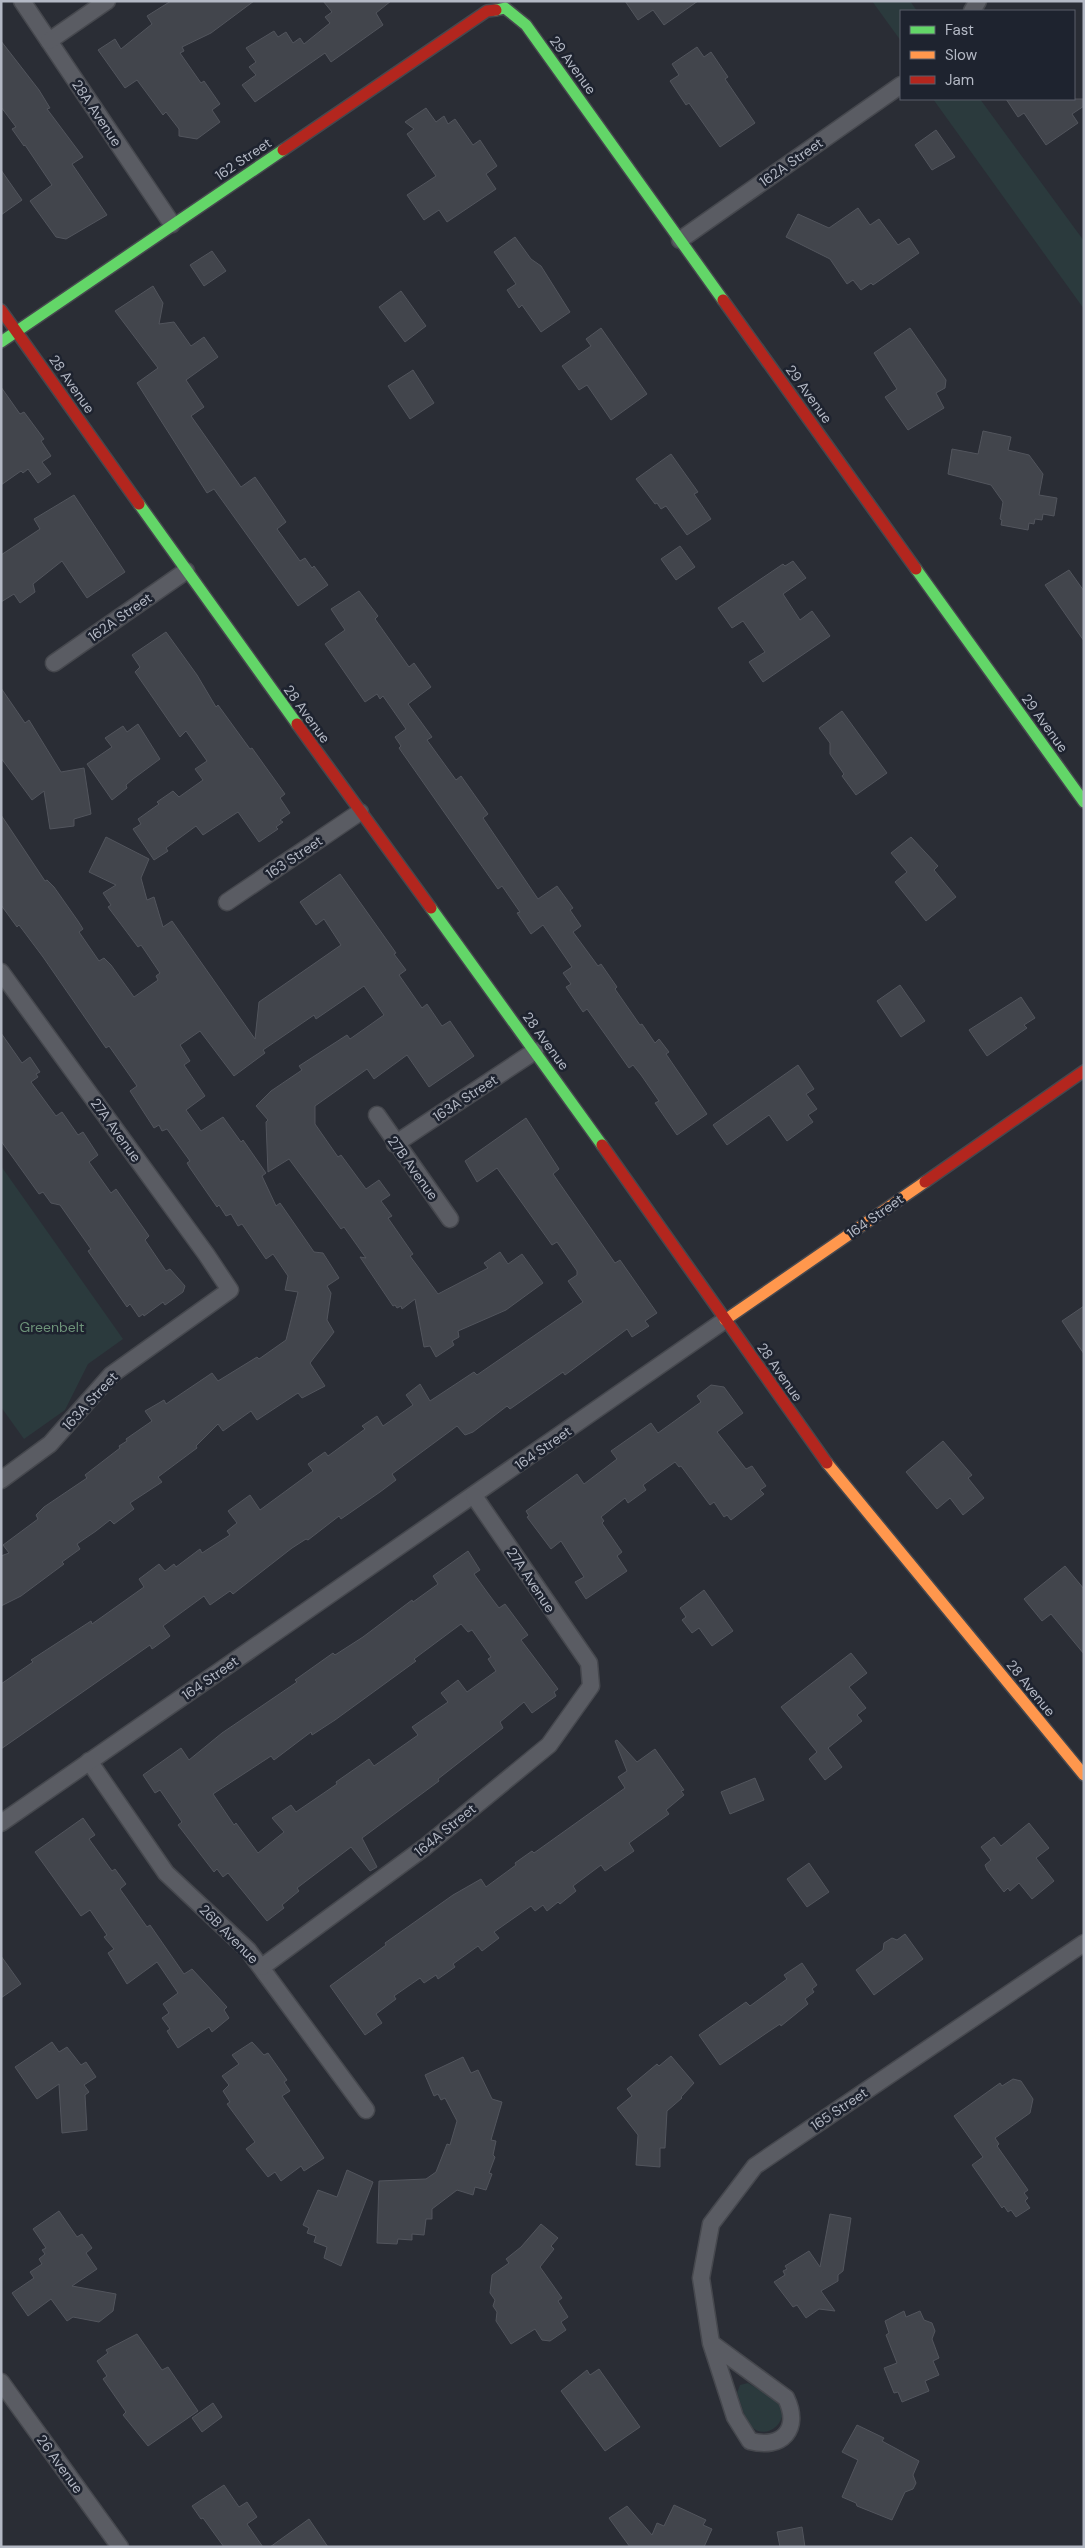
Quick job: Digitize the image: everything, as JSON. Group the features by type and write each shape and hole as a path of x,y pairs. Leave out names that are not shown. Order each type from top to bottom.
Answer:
{"street":[{"name":"28A Avenue","path":"22,1 172,224"},
{"path":"49,42 107,1"},
{"name":"162 Street","path":"1,342 487,11 505,8"},
{"name":"29 Avenue","path":"505,8 526,26 1084,802"},
{"name":"162A Street","path":"680,240 900,86"},
{"name":"28 Avenue","path":"1,310 186,571 535,1051 819,1453 1084,1775"},
{"name":"162A Street","path":"54,663 186,571"},
{"name":"163 Street","path":"228,902 360,812"},
{"name":"27A Avenue","path":"1,972 206,1254 230,1290"},
{"name":"163A Street","path":"395,1144 535,1051"},
{"name":"164 Street","path":"1,1822 474,1496 1084,1071"},
{"name":"27B Avenue","path":"377,1116 395,1144 450,1219"},
{"name":"163A Street","path":"1,1480 50,1444 112,1374 230,1290"},
{"name":"27A Avenue","path":"474,1496 588,1663"},
{"name":"164A Street","path":"262,1967 425,1847 549,1745 591,1686 588,1663"},
{"name":"26B Avenue","path":"89,1761 166,1873 248,1950 366,2110"},
{"name":"165 Street","path":"711,2343 786,2398 792,2411 792,2421 788,2432 777,2442 763,2445 750,2441 735,2417 711,2343 701,2278 711,2224 755,2166 1084,1943"},
{"name":"26 Avenue","path":"1,2382 120,2547"}],"green space":[{"path":"872,1 910,1 916,10 900,10 900,40"},
{"path":"934,100 981,100 1084,241 1084,309"},
{"name":"Greenbelt","path":"1,1166 123,1339 88,1364 65,1410 24,1439 1,1407"},
{"path":"748,2383 772,2396 778,2402 782,2409 782,2415 776,2427 764,2432 757,2431 746,2419 737,2393 740,2385"}],"building":[{"path":"171,1 254,1 211,33 182,47 184,51 180,53 201,83 204,81 220,104 212,110 220,122 197,139 179,136 179,129 166,112 163,115 137,80 125,88 98,50 115,39 121,49 152,24 147,16"},
{"path":"323,1 391,1 376,13 383,25 331,62 325,53 255,102 242,85 256,75 249,67 256,62 246,48 274,31 278,37 286,32 293,43 300,38 304,44 330,23 325,17 332,12"},
{"path":"625,1 698,1 664,25 653,10 638,20"},
{"path":"1,41 39,90 50,108 47,109 83,157 72,164 107,215 66,239 56,237 30,201 52,185 12,129 16,127 1,107"},
{"path":"697,47 704,57 711,52 728,77 725,79 755,123 720,147 689,103 686,105 670,81 679,75 672,64"},
{"path":"1084,99 1084,106 1072,114 1078,123 1046,145 1024,113 1018,117 1007,100"},
{"path":"426,108 436,122 444,116 448,124 455,119 473,145 480,140 497,166 486,174 496,189 447,222 439,210 424,220 407,195 436,176 407,134 414,129 405,122"},
{"path":"936,130 955,157 932,170 915,145"},
{"path":"1,170 22,200 1,215"},
{"path":"858,208 870,225 879,219 898,245 909,238 919,253 873,285 871,283 861,290 853,280 847,284 830,259 786,237 798,214 829,228"},
{"path":"515,237 531,259 541,266 570,312 541,332 522,305 519,308 507,290 516,284 494,252"},
{"path":"212,251 226,271 204,286 190,265"},
{"path":"153,286 163,303 159,324 174,322 191,346 204,337 218,357 186,380 204,407 191,416 241,487 255,477 286,522 277,529 300,561 305,558 312,568 314,566 328,585 298,606 214,489 207,493 137,383 158,368 115,311"},
{"path":"401,291 426,326 405,342 379,307"},
{"path":"601,328 647,394 611,420 587,385 579,390 562,366 591,346 586,339"},
{"path":"910,328 946,380 945,388 936,393 944,408 908,430 885,397 897,389 874,353"},
{"path":"413,370 434,403 410,419 388,386"},
{"path":"1,387 20,414 24,412 44,439 41,441 51,456 42,462 51,474 38,483 28,469 23,473 21,471 1,485"},
{"path":"983,431 1011,437 1008,450 1029,455 1043,474 1039,495 1057,498 1054,516 1043,514 1042,520 1035,519 1034,524 1029,523 1028,530 1001,525 1002,520 1000,519 1003,502 991,485 948,474 952,449 978,454"},
{"path":"671,454 698,492 694,494 711,519 687,535 666,506 661,509 657,503 655,504 636,479"},
{"path":"74,495 125,572 87,598 62,561 33,584 35,592 20,603 14,594 1,602 1,555 40,529 34,519"},
{"path":"680,546 695,567 676,580 661,559"},
{"path":"793,561 806,578 783,594 800,620 812,611 830,636 763,682 749,662 765,652 743,621 732,628 718,608 783,564 785,566"},
{"path":"1069,570 1084,591 1084,641 1045,585"},
{"path":"359,591 378,616 375,619 409,667 414,663 431,687 408,704 432,737 427,740 456,780 461,776 488,814 483,818 538,899 557,886 573,908 570,910 581,926 573,932 598,966 601,964 617,987 615,989 640,1025 642,1024 655,1043 659,1039 669,1052 666,1054 707,1114 677,1135 655,1103 659,1101 641,1075 633,1065 629,1068 587,1009 583,1012 566,987 571,984 563,973 572,967 543,925 531,934 517,913 520,912 502,886 498,889 399,748 401,746 395,737 406,729 383,696 380,699 377,694 365,702 325,644 345,630 331,609"},
{"path":"166,632 197,675 216,707 218,705 285,794 280,798 290,813 280,820 283,822 276,827 278,829 259,842 238,812 203,835 196,826 166,848 168,851 154,860 133,829 141,824 138,819 159,804 157,802 173,791 179,797 203,780 195,769 207,761 186,731 180,737 135,672 140,667 132,655"},
{"path":"1,688 25,723 29,720 61,772 84,768 91,814 74,819 74,826 50,829 44,791 32,800 1,758"},
{"path":"842,711 887,773 856,795 842,776 844,774 830,754 830,743 819,728"},
{"path":"138,724 160,759 133,779 126,785 127,788 112,800 87,764 112,747 105,738 123,726 127,732"},
{"path":"1,815 45,881 47,880 54,887 78,921 83,929 79,932 99,961 104,958 111,965 134,997 158,980 156,976 160,973 141,945 138,947 108,907 111,905 103,893 116,885 89,872 106,837 149,859 141,878 147,900 154,897 163,927 172,921 255,1039 259,1002 341,945 324,919 316,925 300,902 340,874 396,953 394,954 406,970 399,975 422,1008 427,1004 442,1026 450,1021 474,1056 429,1087 407,1055 374,1079 367,1069 315,1106 315,1124 338,1157 341,1155 366,1189 379,1180 390,1195 381,1201 392,1216 388,1218 413,1254 410,1256 438,1294 488,1268 484,1263 500,1252 508,1264 522,1254 543,1283 506,1310 458,1331 459,1337 452,1341 454,1345 436,1357 430,1346 424,1347 415,1299 402,1309 401,1306 397,1308 395,1305 393,1306 360,1257 366,1258 344,1227 341,1229 289,1159 268,1172 266,1122 268,1120 256,1106 271,1091 302,1070 299,1066 347,1035 350,1039 384,1015 364,986 316,1019 314,1015 263,1050 265,1053 234,1076 200,1031 180,1045 190,1061 184,1065 205,1096 186,1110 201,1131 223,1117 241,1142 243,1140 266,1173 262,1176 276,1206 280,1203 314,1252 323,1253 339,1278 327,1286 331,1293 327,1320 334,1332 310,1363 325,1386 302,1398 298,1393 257,1420 251,1411 223,1431 218,1424 196,1446 197,1448 158,1477 162,1482 130,1503 134,1509 114,1524 110,1520 77,1544 80,1549 62,1562 64,1564 21,1596 1,1606 1,1556 9,1553 3,1545 38,1519 36,1515 44,1507 87,1478 85,1475 120,1448 119,1446 127,1441 126,1439 152,1421 145,1411 164,1400 166,1404 212,1373 218,1381 257,1357 259,1359 286,1340 298,1292 285,1290 288,1276 273,1254 266,1259 242,1224 238,1226 231,1214 226,1216 219,1205 217,1207 187,1163 190,1161 167,1129 162,1131 159,1125 154,1128 130,1091 137,1086 109,1046 106,1048 19,925 17,927 1,905"},
{"path":"911,837 938,866 934,870 956,897 926,921 895,882 907,872 891,853"},
{"path":"900,985 925,1021 901,1037 877,1001"},
{"path":"1021,997 1035,1018 1024,1025 1027,1028 987,1056 969,1030"},
{"path":"1,1033 22,1063 30,1057 40,1072 36,1074 38,1077 31,1082 56,1116 62,1112 78,1135 83,1132 98,1155 89,1162 111,1193 116,1189 149,1236 145,1240 166,1271 170,1269 185,1286 183,1292 165,1305 163,1302 144,1316 143,1314 139,1317 130,1304 127,1307 88,1251 91,1249 60,1205 51,1203 43,1192 39,1194 1,1141"},
{"path":"798,1065 814,1089 806,1094 817,1109 808,1115 813,1122 787,1141 769,1115 727,1145 713,1125"},
{"path":"526,1118 559,1169 553,1174 615,1263 620,1260 657,1313 645,1321 649,1326 632,1337 627,1329 565,1375 563,1372 510,1409 507,1406 473,1432 465,1435 457,1426 392,1474 396,1480 380,1492 341,1519 339,1516 308,1540 306,1539 292,1548 233,1594 230,1591 210,1605 204,1596 163,1626 170,1636 152,1649 150,1645 1,1749 1,1684 33,1662 31,1660 91,1621 92,1624 144,1587 139,1579 159,1564 165,1571 174,1564 176,1567 200,1549 202,1553 230,1535 227,1531 237,1523 228,1511 250,1495 260,1510 313,1471 308,1464 325,1452 328,1456 365,1429 362,1426 377,1416 383,1426 413,1405 406,1395 420,1384 430,1401 474,1372 477,1375 583,1302 568,1281 577,1275 577,1271 557,1242 552,1245 497,1168 477,1182 465,1161"},
{"path":"1084,1306 1084,1354 1062,1321"},
{"path":"711,1385 724,1387 743,1413 717,1432 746,1469 752,1466 766,1486 760,1490 764,1494 731,1520 727,1515 724,1517 714,1502 710,1505 681,1466 679,1467 675,1462 643,1485 646,1490 628,1503 625,1498 601,1517 604,1521 602,1523 622,1552 617,1556 627,1571 586,1599 575,1582 584,1577 561,1541 551,1549 527,1517 529,1516 526,1511 577,1474 584,1484 617,1459 611,1451 651,1423 658,1433 701,1402 697,1396"},
{"path":"943,1441 972,1475 968,1478 984,1498 963,1515 950,1498 937,1509 906,1472"},
{"path":"468,1551 480,1570 474,1574 499,1608 505,1604 528,1635 521,1640 558,1689 554,1692 556,1696 532,1713 524,1702 500,1722 503,1728 438,1779 439,1781 362,1838 377,1867 370,1871 351,1847 297,1888 299,1891 282,1905 284,1908 267,1921 228,1873 223,1877 217,1869 214,1872 178,1825 182,1822 160,1790 155,1793 143,1775 181,1748 189,1760 222,1733 297,1682 295,1680 333,1653 335,1655 363,1637 412,1600 413,1602 438,1584 433,1576","holes":["461,1624 468,1632 472,1630 491,1657 488,1659 496,1671 467,1692 458,1680 441,1693 448,1702 412,1727 418,1735 374,1766 369,1759 296,1812 291,1805 272,1818 284,1832 258,1853 236,1823 234,1825 213,1794 271,1756 274,1760 311,1732 312,1735 335,1720 416,1661 414,1659"]},
{"path":"1065,1566 1084,1589 1084,1654 1051,1614 1042,1621 1024,1599"},
{"path":"704,1590 733,1631 712,1646 699,1628 692,1633 682,1620 686,1617 680,1608"},
{"path":"851,1653 867,1673 849,1687 866,1708 857,1715 862,1721 828,1748 842,1767 825,1780 809,1759 817,1752 781,1707"},
{"path":"617,1740 637,1762 655,1749 684,1790 681,1791 684,1795 666,1810 669,1814 629,1843 634,1851 605,1871 601,1865 573,1886 576,1891 560,1904 558,1902 547,1911 543,1905 535,1911 531,1906 494,1932 499,1938 482,1951 478,1946 453,1964 455,1967 438,1979 436,1975 424,1983 420,1978 394,1996 396,1999 376,2014 382,2023 365,2035 330,1986 386,1945 385,1943 453,1895 481,1879 486,1887 516,1865 515,1863 532,1851 534,1853 625,1788 618,1777 627,1771 615,1741"},
{"path":"755,1778 764,1800 730,1814 721,1792"},
{"path":"83,1818 95,1835 89,1839 112,1871 115,1869 126,1884 120,1889 147,1927 150,1925 184,1974 192,1969 227,2007 224,2010 229,2018 212,2032 209,2027 178,2048 167,2031 170,2029 162,2018 169,2013 163,2004 178,1993 157,1962 127,1984 108,1953 114,1949 104,1937 107,1935 90,1910 81,1916 35,1852"},
{"path":"1029,1823 1049,1848 1036,1858 1054,1881 1032,1899 1019,1883 1010,1891 1008,1888 1004,1892 987,1870 985,1865 991,1860 981,1847 994,1837 1001,1846"},
{"path":"809,1863 829,1892 807,1907 787,1879"},
{"path":"905,1934 923,1959 874,1995 856,1970 883,1950 884,1943 892,1938 897,1940"},
{"path":"1,1956 21,1984 1,1998"},
{"path":"802,1963 817,1985 812,1989 814,1992 805,1999 808,2004 781,2026 780,2024 720,2065 699,2035 746,2002 750,2006 787,1979 784,1975"},
{"path":"52,2042 59,2052 67,2047 81,2065 86,2062 96,2077 84,2085 89,2092 85,2095 87,2130 62,2133 59,2084 37,2099 15,2067"},
{"path":"252,2042 264,2055 268,2053 287,2080 284,2082 290,2091 282,2096 324,2158 304,2171 301,2166 281,2181 275,2172 268,2177 246,2149 255,2142 227,2104 230,2102 223,2091 229,2085 222,2076 239,2064 232,2055"},
{"path":"671,2056 694,2083 682,2098 667,2111 665,2148 660,2148 660,2167 636,2165 638,2135 617,2108 632,2096 627,2089 657,2064 659,2066"},
{"path":"463,2057 471,2073 478,2070 492,2099 502,2102 491,2140 496,2141 493,2155 495,2157 489,2173 492,2174 486,2190 475,2187 473,2195 457,2190 432,2209 432,2219 426,2219 424,2235 412,2234 412,2240 398,2239 397,2244 377,2243 379,2181 426,2179 436,2172 447,2144 450,2145 457,2121 445,2098 441,2100 438,2094 434,2096 425,2075"},
{"path":"1013,2079 1021,2081 1033,2099 1030,2113 995,2138 999,2144 997,2146 1028,2190 1024,2193 1028,2198 1025,2201 1030,2208 1016,2217 1011,2210 1008,2212 1004,2206 1002,2208 972,2165 983,2157 954,2116 1000,2083 1002,2086"},
{"path":"347,2170 373,2182 341,2266 324,2258 327,2247 314,2242 316,2236 307,2233 309,2228 303,2225 318,2190 337,2197"},
{"path":"59,2211 77,2237 82,2234 92,2248 86,2253 97,2269 72,2286 116,2294 113,2311 99,2322 73,2317 67,2321 51,2299 28,2316 12,2293 34,2278 30,2272 42,2264 39,2259 45,2254 42,2250 46,2248 33,2229"},
{"path":"830,2214 851,2218 843,2271 838,2275 838,2281 821,2291 835,2311 819,2309 806,2318 797,2305 793,2307 774,2282 785,2275 783,2271 787,2269 785,2266 809,2251 820,2267"},
{"path":"541,2224 558,2238 551,2246 554,2249 540,2267 562,2298 558,2301 568,2317 561,2322 566,2330 550,2341 542,2340 535,2329 511,2344 496,2321 497,2312 493,2306 495,2300 490,2293 492,2275 509,2263 506,2259 521,2247"},
{"path":"904,2311 906,2317 920,2311 924,2320 932,2323 935,2331 932,2339 939,2358 933,2361 939,2375 925,2381 929,2391 902,2402 898,2392 894,2393 884,2368 897,2363 886,2335 889,2333 885,2321"},
{"path":"137,2334 162,2370 168,2367 198,2411 148,2446 123,2415 126,2412 103,2379 107,2376 97,2361 108,2353 106,2350"},
{"path":"599,2369 640,2427 605,2451 561,2391 587,2370 590,2375"},
{"path":"213,2403 222,2417 202,2432 192,2418"},
{"path":"857,2425 884,2438 882,2441 919,2461 913,2475 916,2483 913,2489 905,2492 892,2520 857,2506 856,2503 842,2497 858,2460 842,2452"},
{"path":"224,2485 239,2507 247,2502 257,2517 247,2524 263,2547 224,2547 192,2506"},
{"path":"674,2505 706,2520 703,2525 712,2529 704,2547 630,2547 609,2518 627,2506 652,2535 657,2523 664,2526"},
{"path":"309,2519 328,2547 270,2547"},
{"path":"802,2527 805,2547 780,2547 777,2532"}],"traffic: fast":[{"path":"496,10 505,8 526,25 723,300"},
{"path":"1,342 283,150"},
{"path":"139,504 297,724"},
{"path":"916,569 1084,802"},
{"path":"431,908 602,1145"}],"traffic: slow":[{"path":"725,1320 925,1182"},
{"path":"827,1463 1084,1775"}],"traffic: jam":[{"path":"283,150 487,11 496,10"},
{"path":"723,300 916,569"},
{"path":"1,310 139,504"},
{"path":"297,724 431,908"},
{"path":"925,1182 1084,1071"},
{"path":"602,1145 827,1463"}]}
